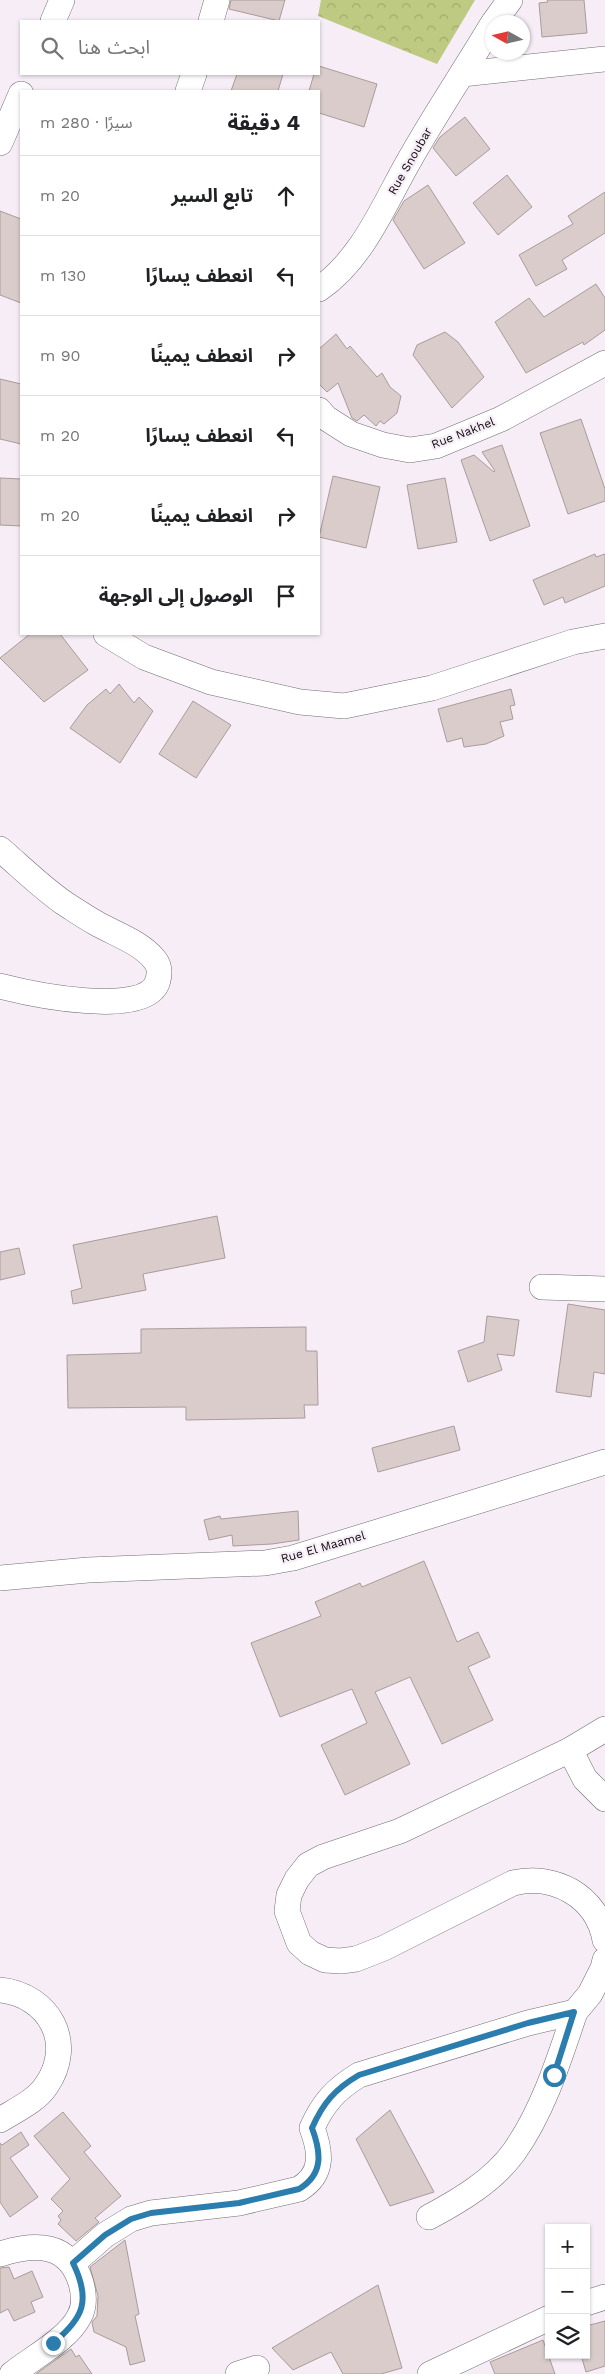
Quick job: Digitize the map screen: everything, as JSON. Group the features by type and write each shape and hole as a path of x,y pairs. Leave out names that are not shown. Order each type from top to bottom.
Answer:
{"street":[{"path":"53,20 62,0"},
{"path":"211,20 216,0"},
{"name":"Rue Snoubar","path":"499,15 510,0"},
{"name":"Rue Snoubar","path":"320,288 335,278 362,244 410,158 485,37"},
{"path":"462,74 605,58"},
{"path":"23,90 30,75"},
{"path":"188,90 194,75"},
{"path":"0,143 20,98"},
{"name":"Rue Nakhel","path":"320,411 326,418 351,434 383,445 410,450 436,446 501,419 605,364"},
{"path":"108,635 144,657 211,682 300,702 344,706 432,688 573,642 605,636"},
{"path":"0,849 62,902 142,948 154,958 159,967 160,975 158,984 146,994 131,999 111,1002 59,998 0,986"},
{"path":"542,1288 605,1289"},
{"name":"Rue El Maamel","path":"0,1578 88,1570 265,1563 293,1558 605,1462"},
{"path":"605,1729 570,1750 400,1832 323,1857 308,1866 297,1879 290,1895 288,1912 299,1943 310,1953 326,1960 341,1961 384,1948 513,1883 528,1880 545,1881 564,1886 591,1908 600,1922 605,1940"},
{"path":"570,1750 586,1779 605,1799"},
{"path":"429,2217 470,2192 496,2171 513,2152 554,2075 574,2012 590,1994 604,1966"},
{"path":"0,1990 29,1998 46,2011 55,2028 59,2049 56,2067 46,2087 32,2100 0,2120"},
{"path":"73,2263 105,2235 131,2219 151,2213 239,2203 299,2189 307,2184 315,2174 319,2160 319,2148 312,2128 319,2112 328,2098 341,2085 359,2075 528,2023 574,2012"},
{"path":"0,2254 36,2247 54,2250 73,2263 83,2290 82,2310 78,2319 60,2338 12,2374"},
{"path":"590,2303 605,2297"},
{"path":"430,2374 545,2320"}],"green space":[{"path":"321,0 475,0 437,64 318,16"}],"building":[{"path":"231,0 285,0 279,20 229,9"},
{"path":"547,0 584,0 587,33 542,37 539,3 548,2"},
{"path":"320,66 377,84 364,127 320,113 320,90 309,90 314,75 320,75"},
{"path":"237,75 283,75 278,90 231,90"},
{"path":"465,117 490,149 456,176 433,148 440,137"},
{"path":"507,175 532,207 498,235 473,203"},
{"path":"428,185 465,243 424,269 393,220 404,201"},
{"path":"605,192 605,233 562,260 567,269 536,286 519,255 573,224 568,216"},
{"path":"0,211 20,219 20,303 0,295"},
{"path":"596,284 605,298 605,330 584,345 583,342 526,373 495,322 529,298 544,317"},
{"path":"445,332 458,342 484,377 452,408 413,355 417,345"},
{"path":"336,334 347,349 350,346 377,377 382,373 390,387 401,396 397,413 384,424 380,421 376,426 364,415 357,421 352,418 338,383 327,392 320,385 320,348"},
{"path":"0,379 20,384 20,444 0,439"},
{"path":"581,419 605,489 605,501 568,514 540,433"},
{"path":"502,445 530,526 490,541 461,460 474,455 494,472 482,452"},
{"path":"333,476 380,487 366,548 320,537"},
{"path":"0,478 20,479 20,526 0,525"},
{"path":"445,478 457,542 418,549 407,485"},
{"path":"595,554 596,557 605,554 605,586 565,603 563,597 544,605 533,580"},
{"path":"29,635 61,635 88,670 44,702 0,658"},
{"path":"119,684 134,703 139,697 153,711 120,763 70,728 87,705 106,689 110,694"},
{"path":"511,689 515,705 510,706 513,719 500,722 504,736 486,744 464,747 462,738 447,742 438,709"},
{"path":"193,701 231,725 196,778 159,754"},
{"path":"217,1216 225,1258 143,1274 146,1290 73,1304 71,1291 82,1288 73,1245"},
{"path":"19,1248 25,1274 0,1280 0,1252"},
{"path":"568,1304 605,1310 605,1374 594,1372 591,1397 556,1392"},
{"path":"487,1316 519,1320 514,1356 497,1354 502,1370 468,1382 458,1351 484,1342"},
{"path":"306,1327 306,1351 317,1351 318,1405 304,1405 305,1418 186,1420 186,1407 68,1408 67,1355 141,1353 141,1329"},
{"path":"454,1426 460,1450 378,1472 372,1448"},
{"path":"298,1511 299,1540 272,1544 233,1546 232,1535 209,1540 204,1520 220,1516 221,1519"},
{"path":"424,1561 457,1642 478,1632 490,1657 468,1667 493,1720 442,1744 410,1677 375,1692 410,1764 345,1795 321,1745 367,1723 352,1689 280,1717 251,1643 321,1616 315,1602 360,1583 362,1587"},
{"path":"390,2110 434,2192 390,2206 356,2139"},
{"path":"63,2112 91,2146 84,2152 121,2196 95,2218 99,2222 76,2241 58,2224 61,2220 58,2216 63,2211 51,2199 70,2179 34,2136"},
{"path":"21,2132 29,2145 10,2158 38,2197 10,2217 0,2202 0,2143 2,2145"},
{"path":"125,2240 139,2314 135,2316 145,2361 130,2365 126,2347 94,2332 92,2322 97,2316 98,2296 90,2267"},
{"path":"9,2267 14,2279 32,2271 43,2297 31,2302 35,2312 14,2321 8,2309 0,2313 0,2268"},
{"path":"378,2285 402,2368 381,2374 343,2374 331,2352 293,2370 272,2348"},
{"path":"605,2321 605,2366 586,2372 582,2359 590,2359 590,2325"},
{"path":"543,2340 545,2359 550,2359 555,2374 495,2374 490,2362"},
{"path":"71,2349 76,2357 79,2355 92,2374 36,2374"}],"route":[{"path":"53,2343 71,2328 82,2310 83,2290 73,2263 105,2235 131,2219 151,2213 239,2203 299,2189 307,2184 315,2174 319,2160 319,2148 312,2128 319,2112 328,2098 341,2085 359,2075 528,2023 574,2012 554,2075"}]}
